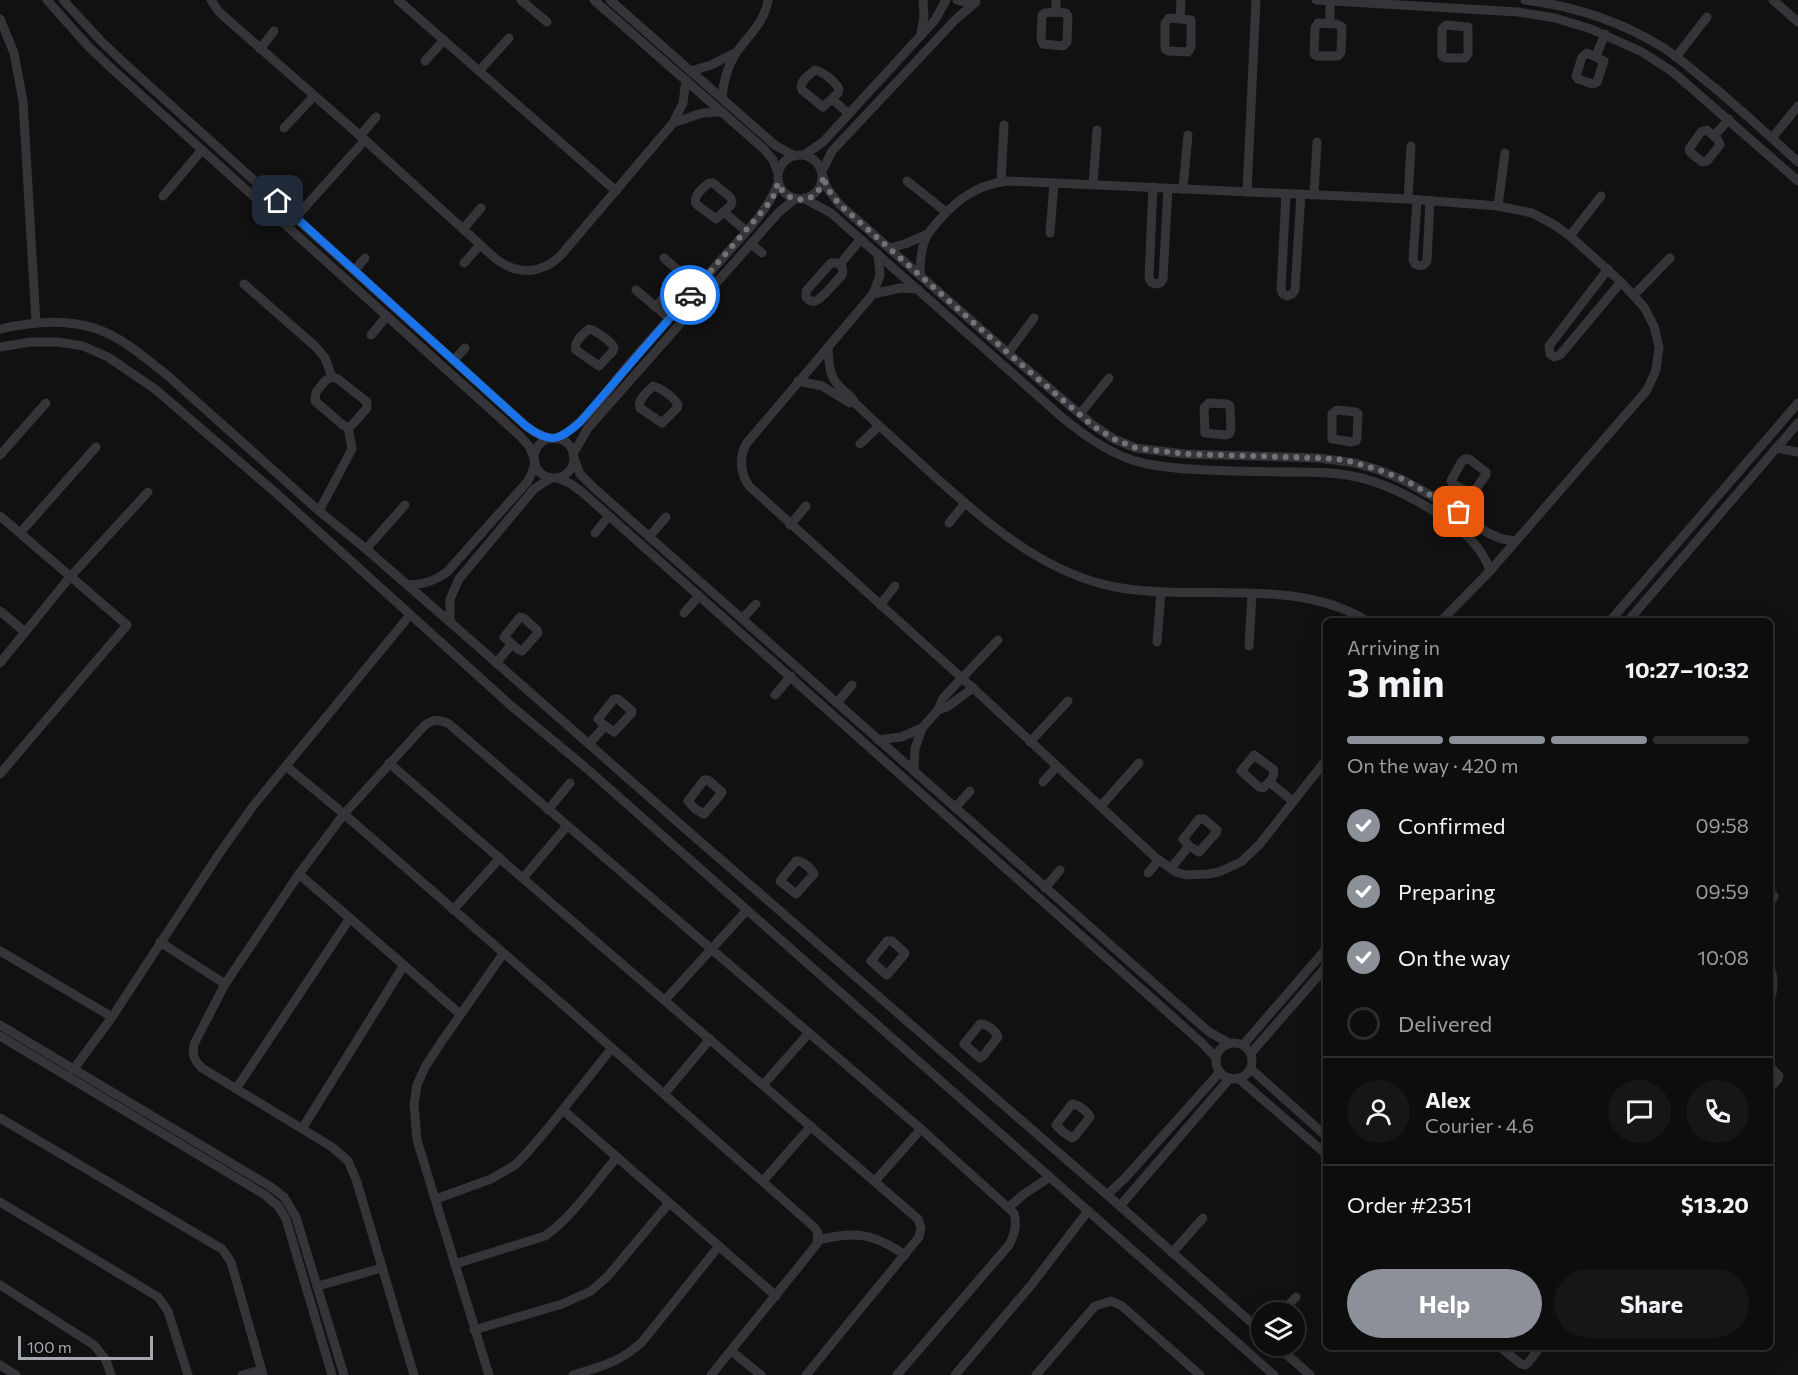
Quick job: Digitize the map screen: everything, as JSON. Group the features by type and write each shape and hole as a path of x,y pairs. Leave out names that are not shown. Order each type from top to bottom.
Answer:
{"street":[{"path":"46,0 88,46 519,435 529,446 539,471 571,484 582,492 1003,865 1216,1058"},
{"path":"63,0 101,41 526,426 536,433 569,445 580,474 589,484 1209,1032 1229,1043 1243,1045 1251,1053 1251,1069 1246,1075 1234,1078 1120,1206"},
{"path":"211,0 219,12 463,230 502,264 516,270 530,271 545,267 562,254 673,123 683,103 686,80"},
{"path":"398,0 616,191"},
{"path":"521,0 547,21"},
{"path":"594,0 722,112 765,143 780,150 813,159 822,173 827,188 839,204 1008,353 1103,432 1136,448 1185,454 1339,459 1405,480 1446,504 1488,533 1502,539 1516,541"},
{"path":"610,0 722,99 765,143 783,191 795,199 805,199 819,191 823,181 822,173 832,151 956,19 977,1"},
{"path":"722,99 726,74 737,51 760,22 768,0"},
{"path":"921,36 924,16 923,0"},
{"path":"407,585 432,581 447,572 528,481 539,445 554,439 580,422 746,231 770,201 782,164 823,142 921,36 940,13 946,0"},
{"path":"957,0 967,3 977,1"},
{"path":"1056,0 1056,12"},
{"path":"1180,18 1181,0"},
{"path":"1247,192 1256,0"},
{"path":"1316,0 1452,5 1537,14 1605,34 1642,52 1673,72 1798,181"},
{"path":"1525,0 1576,10 1602,19 1633,32 1676,57 1798,162"},
{"path":"1576,10 1578,0"},
{"path":"1773,0 1798,22"},
{"path":"1330,1 1330,23"},
{"path":"1452,5 1456,24"},
{"path":"1676,57 1707,17"},
{"path":"0,19 14,52 23,100 36,323"},
{"path":"1318,23 1330,23 1339,24 1341,27 1340,54 1336,57 1315,56 1313,51 1315,26 1318,23"},
{"path":"260,49 274,31"},
{"path":"1596,56 1605,34"},
{"path":"479,71 509,38"},
{"path":"425,62 444,40"},
{"path":"691,71 711,66 737,51"},
{"path":"284,128 314,96"},
{"path":"832,99 849,114"},
{"path":"1772,138 1798,106"},
{"path":"673,123 692,115 722,112"},
{"path":"296,217 362,138 376,117"},
{"path":"1714,136 1729,119"},
{"path":"182,132 190,122"},
{"path":"1001,182 1004,125"},
{"path":"1093,184 1096,130"},
{"path":"1183,189 1188,135"},
{"path":"1314,195 1317,142"},
{"path":"1411,146 1413,260 1420,266 1427,261 1430,201"},
{"path":"163,196 202,150"},
{"path":"1498,206 1505,153"},
{"path":"907,181 946,212"},
{"path":"920,275 922,250 928,234 946,212 976,189 1001,182 1301,194 1498,206 1532,213 1553,224 1608,269 1634,295 1648,316 1657,336 1658,358 1652,380 1647,390 1490,571 1445,618"},
{"path":"1050,233 1054,183"},
{"path":"1153,187 1149,278 1156,284 1163,279 1168,188"},
{"path":"1286,194 1281,289 1287,296 1294,290 1301,194"},
{"path":"1570,236 1601,196"},
{"path":"450,622 450,598 459,579 534,489 569,471 573,456 588,428 783,208 795,199"},
{"path":"805,199 831,213 1064,419 1115,454 1156,466 1342,474 1364,478 1400,492 1433,511 1471,540 1485,558 1490,571"},
{"path":"831,213 839,204"},
{"path":"463,230 482,208"},
{"path":"724,212 746,231"},
{"path":"889,248 928,234"},
{"path":"840,264 861,239"},
{"path":"464,263 480,244"},
{"path":"751,244 762,253"},
{"path":"1150,250 1165,251"},
{"path":"878,254 880,275 873,294 746,444 741,462 743,475 749,486 1171,868 1186,875 1197,875 1229,869 1241,862 1251,854 1323,764"},
{"path":"355,270 365,258"},
{"path":"656,307 682,277 680,272 664,258"},
{"path":"1634,295 1670,258"},
{"path":"831,263 840,264 843,270 842,275 819,299 813,302 808,299 805,294 807,288 831,263"},
{"path":"1282,263 1296,264"},
{"path":"1608,269 1549,346 1550,354 1554,357 1560,355 1621,282"},
{"path":"244,284 316,347 325,358 332,377"},
{"path":"873,294 900,288 918,289"},
{"path":"636,290 669,318"},
{"path":"371,335 387,316"},
{"path":"1008,353 1034,318"},
{"path":"0,329 36,323 68,323 96,329 141,354 1251,1322"},
{"path":"0,347 30,342 58,342 83,346 108,357 155,389 268,486 509,704 585,767 1274,1375"},
{"path":"454,360 465,348"},
{"path":"828,348 833,379 879,426 989,523 1020,545 1064,570 1105,585 1138,590 1252,594 1314,599 1337,606 1361,618"},
{"path":"608,357 624,369"},
{"path":"319,511 352,450 348,427 315,401 316,392 325,381 332,377 338,379 368,404 352,426 348,427"},
{"path":"1080,414 1109,378"},
{"path":"631,380 646,393"},
{"path":"798,381 822,386 851,403 855,403"},
{"path":"0,455 45,403"},
{"path":"1613,618 1798,403"},
{"path":"1631,618 1798,423"},
{"path":"860,444 879,426"},
{"path":"1217,455 1218,435"},
{"path":"1339,459 1341,441"},
{"path":"20,533 96,447"},
{"path":"1776,448 1798,452"},
{"path":"1252,456 1252,471"},
{"path":"582,492 589,484"},
{"path":"1446,504 1458,487"},
{"path":"0,663 70,576 148,492"},
{"path":"949,523 965,503"},
{"path":"366,549 405,505"},
{"path":"790,525 806,506"},
{"path":"0,516 127,625 0,774"},
{"path":"595,533 609,516"},
{"path":"649,537 666,517"},
{"path":"880,605 895,586"},
{"path":"1157,642 1161,592"},
{"path":"1249,646 1252,594"},
{"path":"684,614 699,596"},
{"path":"742,619 756,604"},
{"path":"0,611 25,632"},
{"path":"73,1070 112,1017 253,806 410,615"},
{"path":"878,740 901,737 921,728 962,678 998,640"},
{"path":"763,652 770,644"},
{"path":"496,663 512,645"},
{"path":"775,695 791,676"},
{"path":"837,703 852,685"},
{"path":"938,710 947,707 973,688"},
{"path":"1030,742 1068,701"},
{"path":"414,1375 356,1179 348,1161 341,1153 202,1068 195,1062 192,1053 194,1044 225,984 299,874 344,814 389,763 429,722 436,720 443,721 567,826 921,1129 1014,1213 1017,1224 1009,1245 897,1375"},
{"path":"589,744 605,726"},
{"path":"914,771 915,749 921,728"},
{"path":"389,763 915,1216 921,1228 919,1237 806,1375"},
{"path":"1101,806 1139,763"},
{"path":"286,766 344,814 814,1227 818,1233 817,1244 711,1375"},
{"path":"1043,782 1058,766"},
{"path":"1269,782 1293,801"},
{"path":"548,810 570,783"},
{"path":"955,808 970,791"},
{"path":"681,825 695,809"},
{"path":"523,878 567,826"},
{"path":"1171,868 1189,846"},
{"path":"1003,865 1010,857"},
{"path":"453,910 500,858"},
{"path":"1148,873 1160,860"},
{"path":"1045,888 1060,870"},
{"path":"299,874 460,1014"},
{"path":"773,905 787,889"},
{"path":"665,1000 747,910"},
{"path":"236,1089 350,918"},
{"path":"160,942 225,984"},
{"path":"0,951 112,1017"},
{"path":"1243,1045 1323,952"},
{"path":"489,1375 417,1140 414,1104 417,1085 425,1067 503,954"},
{"path":"302,1129 404,965"},
{"path":"865,984 878,969"},
{"path":"1251,1053 1323,970"},
{"path":"0,1025 271,1187 284,1197 296,1217 345,1375"},
{"path":"763,1085 808,1034"},
{"path":"0,1036 278,1206 286,1219 332,1375"},
{"path":"664,1094 710,1039"},
{"path":"1229,1043 1220,1049 1216,1058 1220,1072 1234,1078 1323,1152"},
{"path":"436,1199 491,1179 510,1168 525,1155 612,1048"},
{"path":"959,1066 971,1052"},
{"path":"1251,1069 1323,1133"},
{"path":"1773,1069 1779,1077 1773,1084"},
{"path":"1107,1195 1126,1177 1220,1072"},
{"path":"562,1110 776,1296"},
{"path":"0,1118 222,1249 231,1262 262,1373 242,1375"},
{"path":"763,1181 811,1126"},
{"path":"874,1181 921,1129"},
{"path":"1051,1148 1063,1132"},
{"path":"455,1264 545,1236 565,1218 616,1157"},
{"path":"1009,1207 1050,1177"},
{"path":"1126,1177 1136,1187"},
{"path":"474,1330 562,1304 591,1291 608,1276 669,1203"},
{"path":"1,1206 158,1297 168,1311 188,1375"},
{"path":"955,1375 1032,1284 1088,1211"},
{"path":"1172,1253 1203,1218"},
{"path":"818,1240 841,1234 864,1235 886,1242 905,1255"},
{"path":"573,1375 619,1360 642,1342 719,1246"},
{"path":"318,1286 382,1268"},
{"path":"0,1285 94,1345 106,1360 111,1375"},
{"path":"1291,1302 1296,1297"},
{"path":"1036,1375 1095,1306 1111,1301 1122,1306 1200,1375"},
{"path":"1504,1350 1525,1365 1538,1350"},
{"path":"731,1351 761,1375"},
{"path":"327,1356 338,1352"},
{"path":"1288,1356 1310,1375"},
{"path":"0,1365 16,1375"}],"way so far":[{"path":"690,295 766,207 778,183 790,197 800,200 810,198 819,191 823,176 827,188 839,204 1093,426 1114,439 1136,448 1162,452 1345,460 1405,480 1459,512"}],"route":[{"path":"278,201 526,426 552,439 556,439 580,422 690,295"}]}
